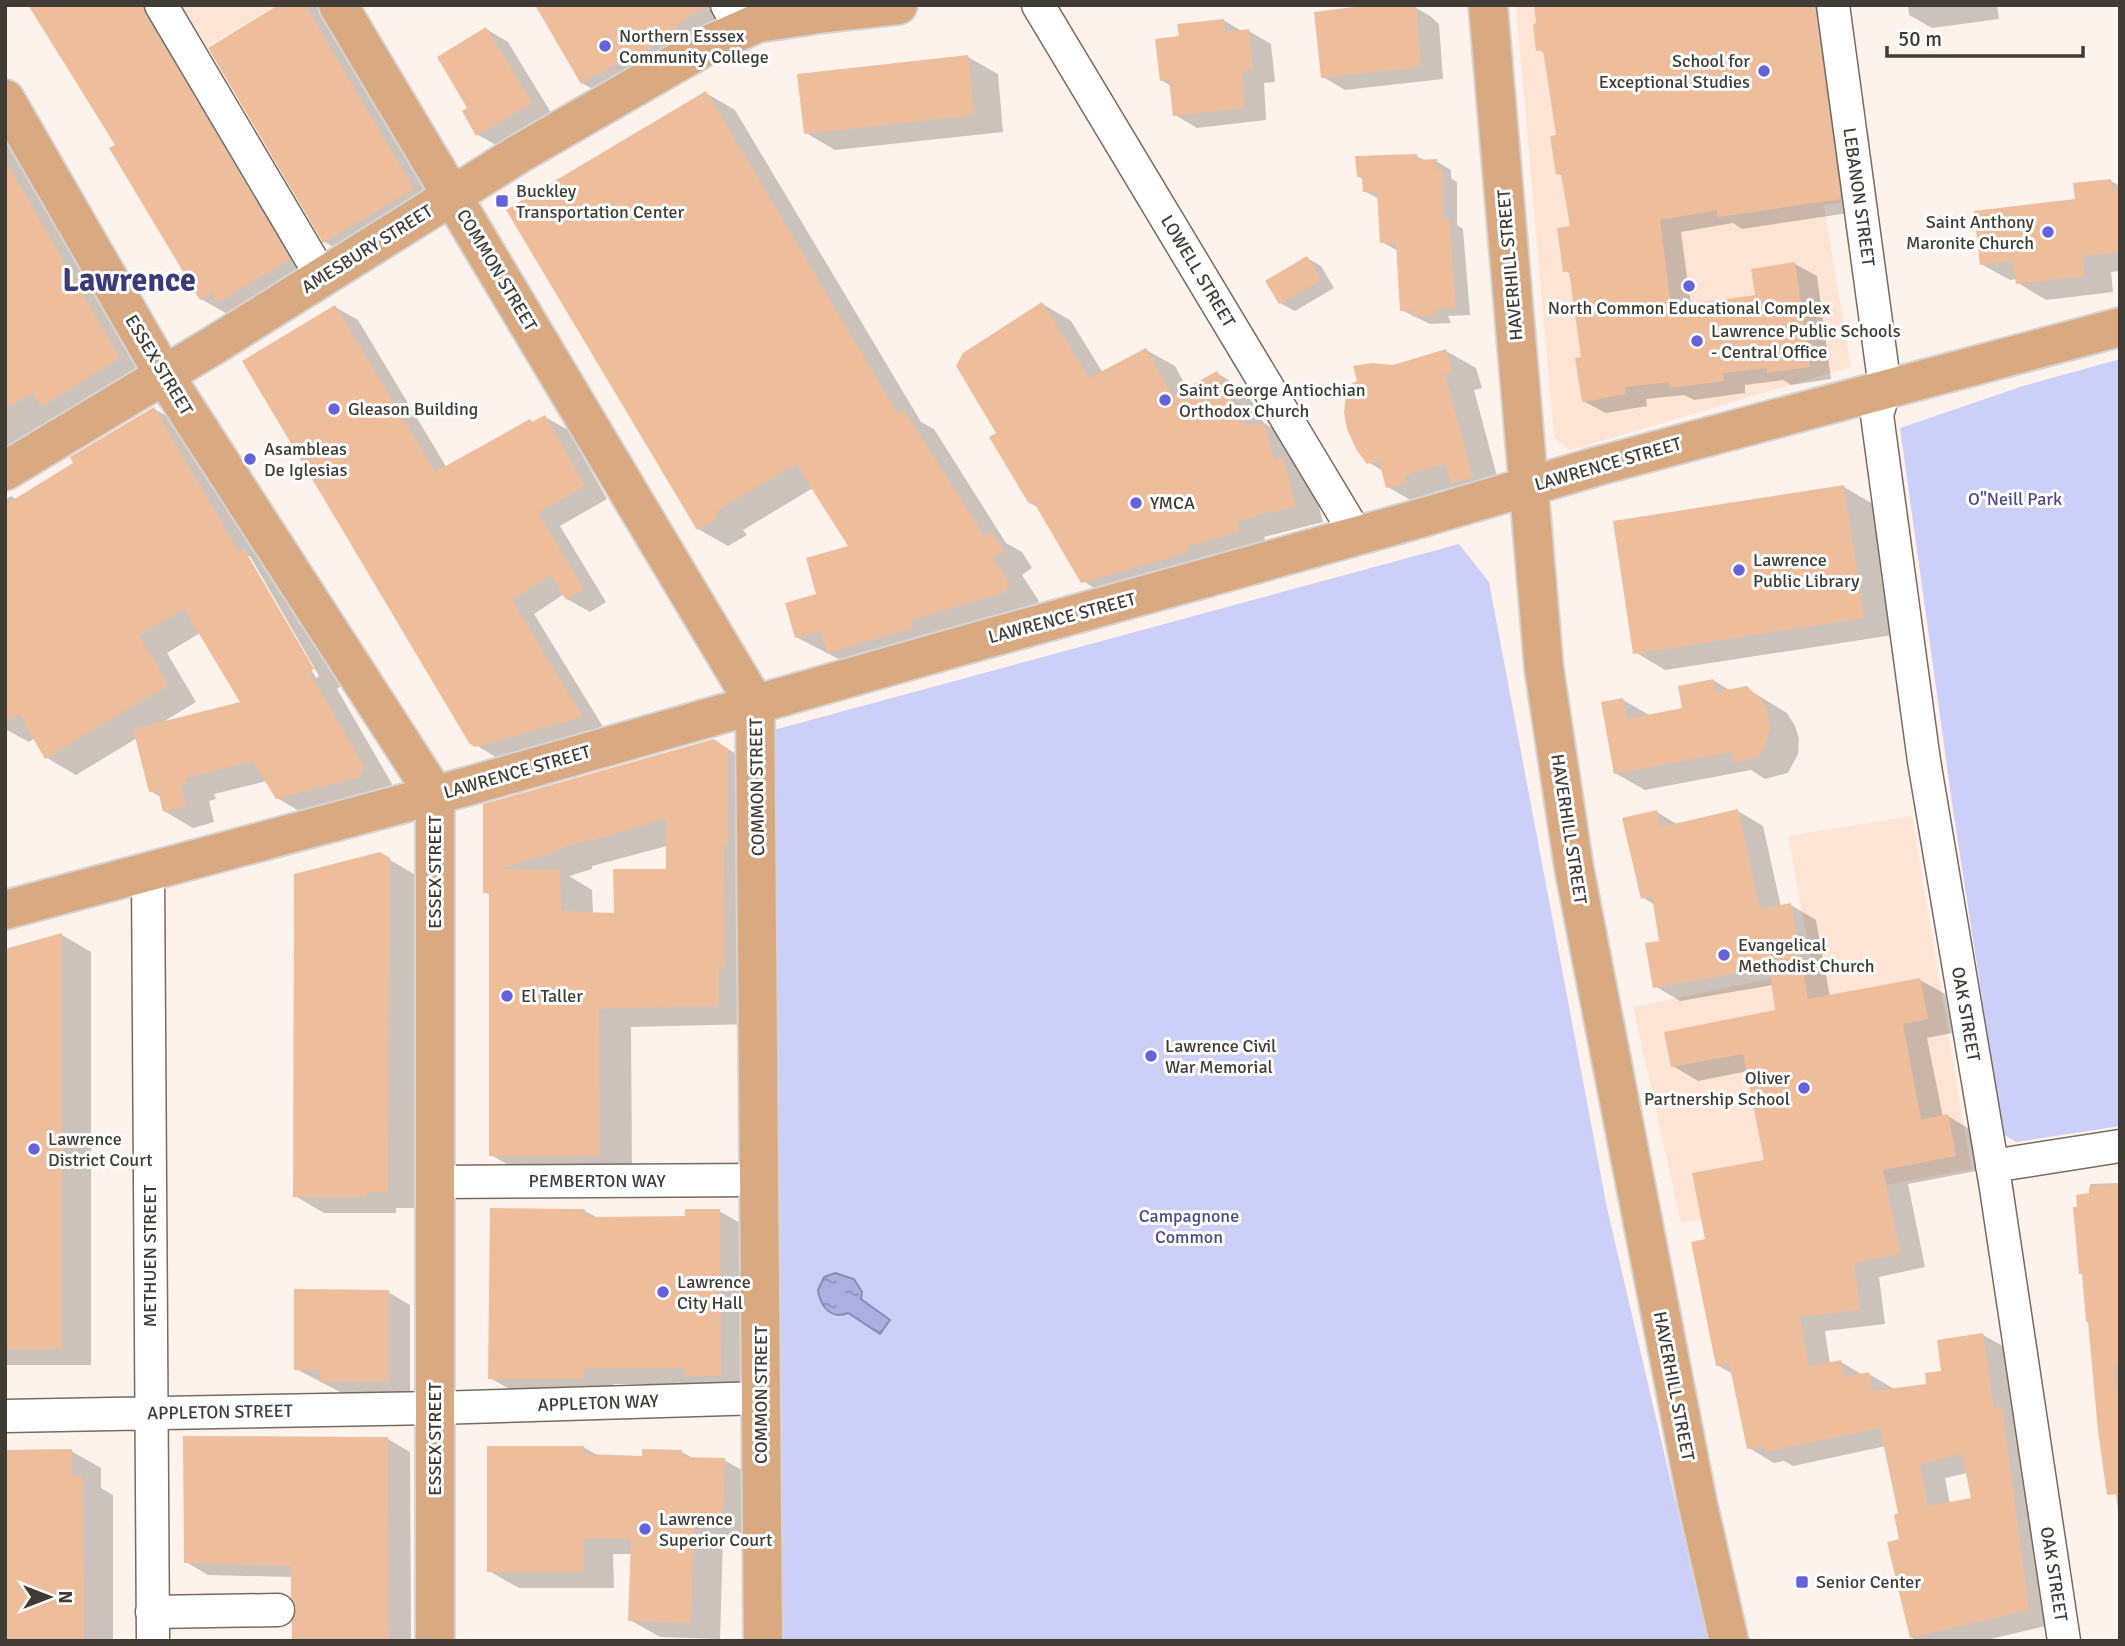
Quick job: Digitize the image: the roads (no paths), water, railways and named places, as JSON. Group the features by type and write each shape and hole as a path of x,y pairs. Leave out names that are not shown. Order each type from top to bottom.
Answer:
{"main road":[{"name":"COMMON STREET","path":"338,5 755,704 763,1641"},
{"name":"AMESBURY STREET","path":"5,471 522,152 706,46 735,18 758,23 898,5"},
{"name":"HAVERHILL STREET","path":"1488,5 1544,669 1574,868 1694,1488 1729,1641"},
{"name":"ESSEX STREET","path":"5,99 164,375 435,795 435,1641"},
{"name":"LAWRENCE STREET","path":"5,911 435,795 1598,466 2120,327"}],"street":[{"path":"161,5 322,277"},
{"name":"LOWELL STREET","path":"1038,5 1357,536"},
{"name":"LEBANON STREET","path":"1833,5 1885,388"},
{"name":"OAK STREET","path":"1885,388 1877,415 1924,761 1992,1166 2064,1641"},
{"name":"METHUEN STREET","path":"148,872 153,1626"},
{"path":"1992,1166 2120,1146"},
{"name":"PEMBERTON WAY","path":"435,1182 760,1180"},
{"name":"APPLETON WAY","path":"435,1408 761,1398"},
{"name":"APPLETON STREET","path":"5,1416 435,1408"},
{"path":"153,1626 278,1610"}],"water":[{"path":"835,1273 854,1279 862,1292 861,1299 890,1320 880,1334 848,1313 836,1315 824,1306 818,1290 824,1277"}],"place":[{"name":"Northern Esssex Community College","path":"605,46"},
{"name":"School for Exceptional Studies","path":"1764,71"},
{"name":"Buckley Transportation Center","path":"502,201"},
{"name":"Saint Anthony Maronite Church","path":"2048,232"},
{"name":"North Common Educational Complex","path":"1689,286"},
{"name":"Lawrence Public Schools - Central Office","path":"1697,341"},
{"name":"Saint George Antiochian Orthodox Church","path":"1165,400"},
{"name":"Gleason Building","path":"334,409"},
{"name":"Asambleas De Iglesias","path":"250,459"},
{"name":"YMCA","path":"1136,503"},
{"name":"Lawrence Public Library","path":"1739,570"},
{"name":"Evangelical Methodist Church","path":"1724,955"},
{"name":"El Taller","path":"507,996"},
{"name":"Lawrence Civil War Memorial","path":"1151,1056"},
{"name":"Oliver Partnership School","path":"1804,1088"},
{"name":"Lawrence District Court","path":"34,1149"},
{"name":"Lawrence City Hall","path":"663,1292"},
{"name":"Lawrence Superior Court","path":"645,1529"},
{"name":"Senior Center","path":"1802,1582"}],"district":[{"name":"Lawrence","path":"129,280"}],"park label":[{"name":"O\"Neill Park","path":"2015,499"},
{"name":"Campagnone Common","path":"1189,1226"}]}
